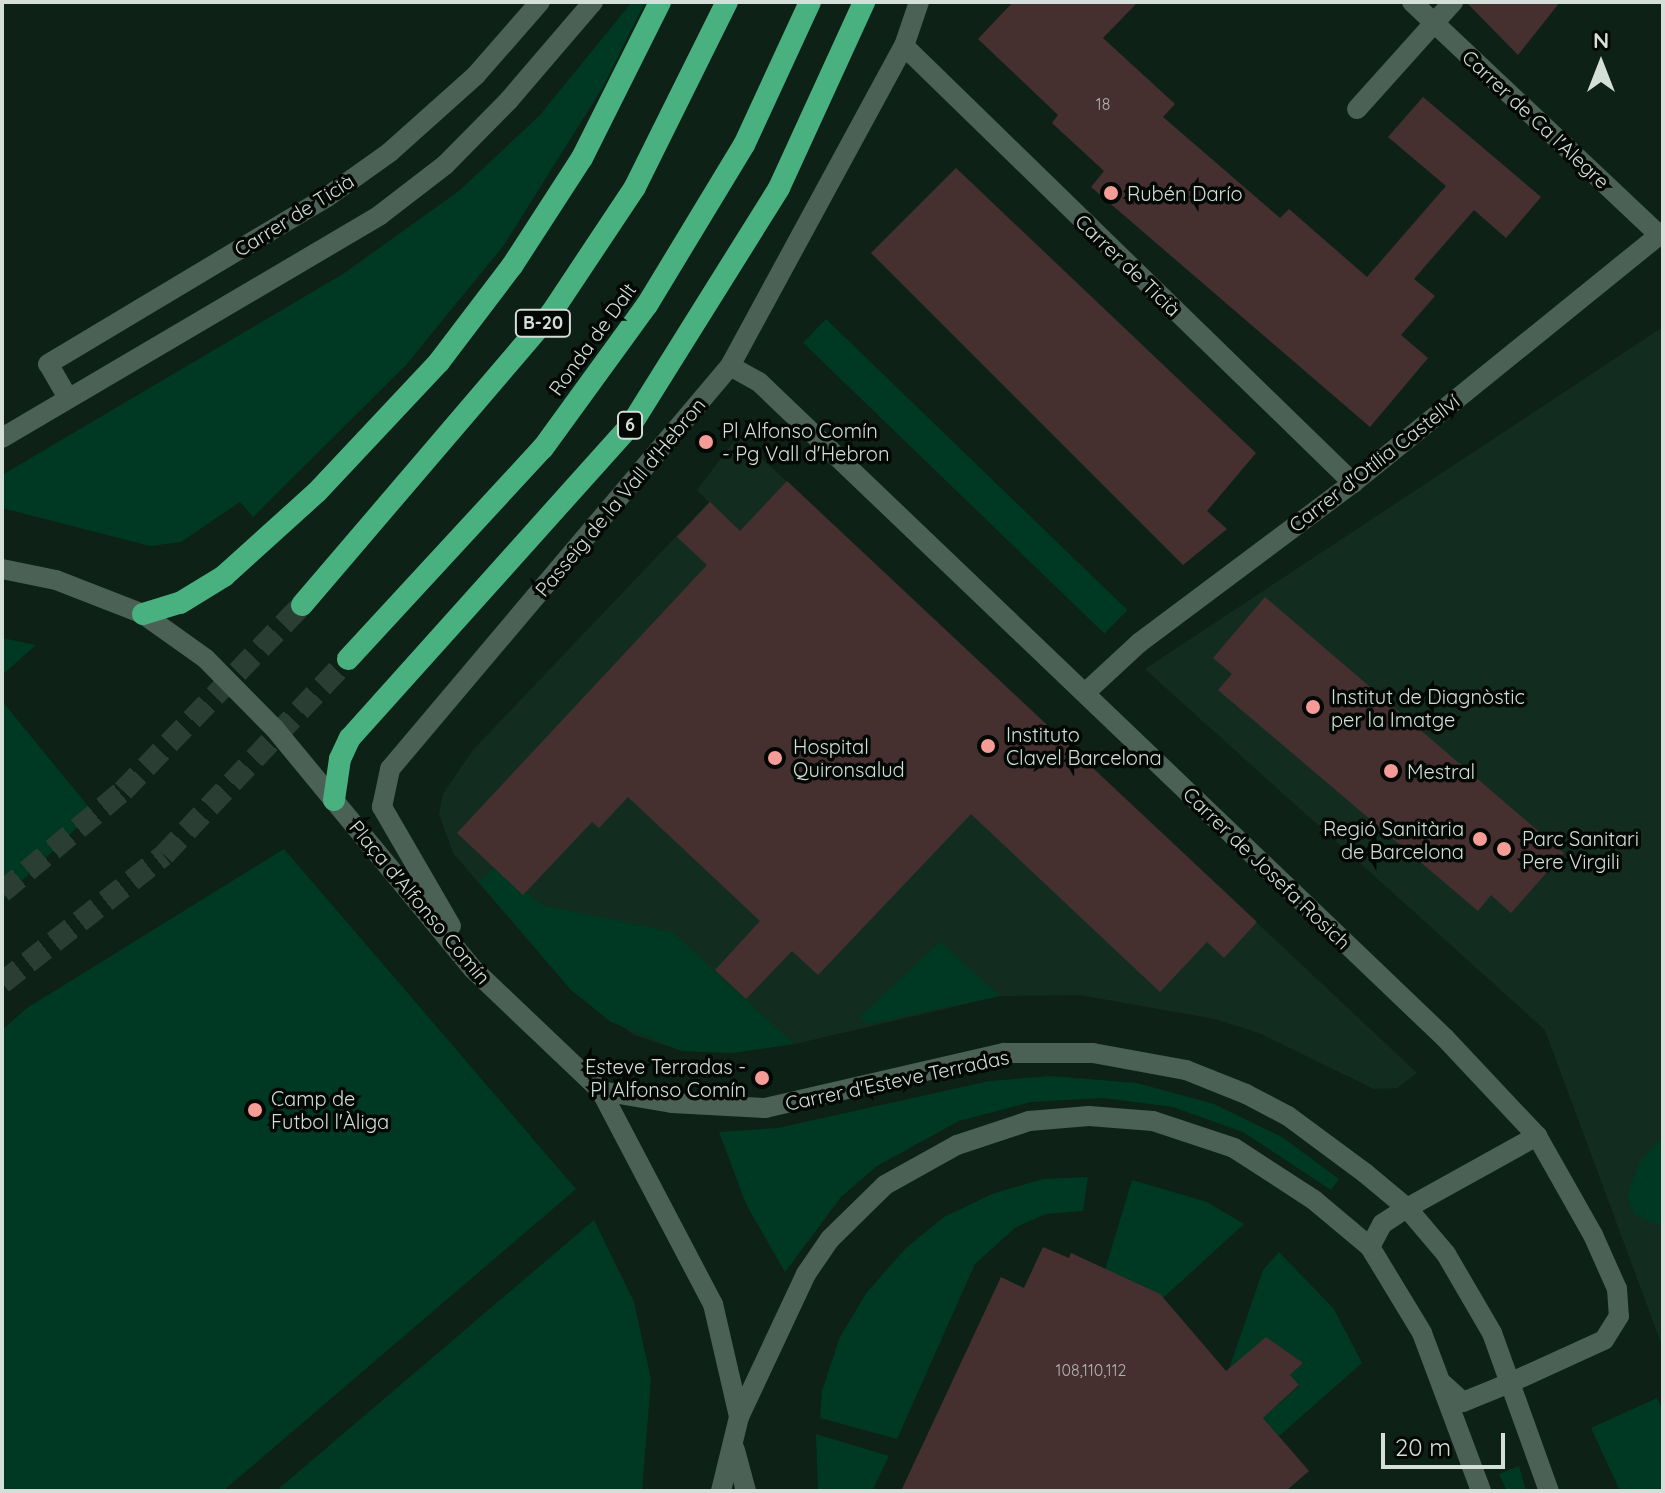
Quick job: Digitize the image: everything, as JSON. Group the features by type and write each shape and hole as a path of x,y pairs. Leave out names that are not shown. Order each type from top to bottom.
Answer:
{"highway":[{"path":"143,614 180,603 224,576 317,492 439,362 512,266 582,158 660,2"},
{"name":"B-20","path":"302,605 552,312 635,187 727,2"},
{"name":"Ronda de Dalt","path":"348,659 543,448 647,305 744,145 810,2"},
{"name":"6","path":"334,800 340,759 350,738 631,425 779,188 864,2"}],"street":[{"name":"Carrer de Ticià","path":"68,398 48,364 327,197 377,161 476,75 540,2"},
{"path":"2,438 380,215 466,143 593,2"},
{"name":"Passeig de la Vall d'Hebron","path":"473,969 382,807 390,769 730,366 904,46 919,2"},
{"name":"Carrer de Ca l'Alegre","path":"1412,2 1661,234"},
{"path":"1357,109 1453,2"},
{"name":"Carrer de Ticià","path":"904,46 1353,483"},
{"name":"Carrer d'Otília Castellví","path":"1085,693 1139,643 1353,483 1661,234"},
{"name":"Carrer de Josefa Rosich","path":"730,366 759,382 1085,693 1445,1038 1537,1136 1617,1289 1616,1326 1604,1340 1512,1382"},
{"name":"Plaça d'Alfonso Comín","path":"2,569 56,580 143,614 206,659 334,800 473,969 601,1091 713,1304 739,1417 735,1450 721,1491"},
{"name":"Carrer d'Esteve Terradas","path":"601,1091 672,1103 765,1108 1004,1053 1122,1057 1186,1070 1288,1116 1407,1208 1460,1274 1512,1382 1549,1491"},
{"path":"739,1417 806,1274 859,1209 914,1165 1017,1124 1089,1116 1153,1121 1209,1137 1282,1177 1370,1247 1410,1309 1443,1384 1481,1491"},
{"path":"1370,1247 1382,1224 1537,1136"},
{"path":"1443,1384 1463,1402 1512,1382"},
{"path":"735,1450 746,1491"}],"shaded area":[{"name":"Parc Sanitari Pere Virgili","path":"1663,327 1663,1348 1545,1030 1145,669"},
{"name":"Hospital Quironsalud","path":"738,436 1417,1073 1397,1088 1374,1089 1259,1033 1215,1019 1080,995 1000,996 795,1044 732,1053 682,1051 634,1035 571,990 453,853 439,814 443,794 473,750 709,502 697,490"}],"green space":[{"path":"632,2 645,2 603,87 504,245 406,365 253,517 240,502 181,542 150,546 2,508 2,475 343,274 459,191 539,116"},
{"path":"826,319 1127,610 1104,634 803,343"},
{"path":"2,638 36,645 2,675"},
{"path":"2,701 93,812 2,900"},
{"name":"Camp de Futbol l'Àliga","path":"284,849 576,1189 223,1491 2,1491 2,1030 27,1008"},
{"path":"494,868 542,905 672,932 794,1044 732,1053 682,1051 611,1022 571,990 479,882"},
{"path":"940,942 1000,996 867,1024 860,1017"},
{"path":"1051,1076 1137,1083 1214,1104 1282,1137 1339,1179 1331,1190 1243,1132 1173,1107 1103,1098 1031,1102 959,1121 877,1166 841,1197 785,1272 746,1204 719,1132 778,1128 989,1081"},
{"path":"1663,1137 1663,1226 1635,1215 1627,1197 1640,1161"},
{"path":"1088,1177 1083,1211 1046,1214 1016,1227 975,1264 897,1439 820,1418 822,1391 840,1337 867,1292 906,1248 944,1217 992,1194 1043,1179"},
{"path":"1132,1180 1207,1202 1244,1224 1163,1298 1105,1270"},
{"path":"594,1220 634,1302 651,1379 642,1491 276,1491"},
{"path":"1279,1252 1334,1309 1362,1363 1279,1436 1263,1418 1299,1386 1290,1375 1303,1363 1266,1338 1229,1369 1263,1270"},
{"path":"1657,1398 1663,1411 1663,1491 1620,1491 1591,1428"},
{"path":"816,1434 889,1456 872,1491 818,1491"},
{"path":"1519,1466 1526,1491 1507,1491 1499,1474"}],"building":[{"path":"1013,2 1138,2 1103,38 1175,104 1163,117 1280,218 1289,209 1367,277 1446,186 1388,137 1423,97 1541,197 1506,238 1474,210 1414,279 1435,296 1401,335 1428,358 1370,427 1091,187 1104,171 1052,123 1058,115 978,39"},
{"path":"1466,2 1560,2 1518,55"},
{"path":"956,168 1256,453 1207,511 1227,529 1183,565 871,253"},
{"path":"787,481 1257,922 1224,958 1207,942 1160,992 971,814 818,975 792,951 746,999 715,970 760,921 628,797 599,828 592,822 523,895 457,833 707,565 677,537 710,502 740,531"},
{"name":"Mestral","path":"1265,597 1564,853 1511,913 1491,895 1478,911 1218,690 1232,674 1213,658"},
{"path":"1043,1247 1069,1258 1071,1253 1160,1294 1226,1371 1266,1337 1303,1363 1290,1375 1299,1385 1263,1418 1309,1471 1286,1491 901,1491 1001,1277 1024,1288"}],"tunnel":[{"path":"2,892 123,791 302,605"},
{"path":"2,983 164,855 348,659"}],"place":[{"name":"Rubén Darío","path":"1111,193"},
{"name":"Pl Alfonso Comín - Pg Vall d'Hebron","path":"706,442"},
{"name":"Institut de Diagnòstic per la Imatge","path":"1313,707"},
{"name":"Instituto Clavel Barcelona","path":"988,746"},
{"name":"Hospital Quironsalud","path":"775,758"},
{"name":"Mestral","path":"1391,771"},
{"name":"Regió Sanitària de Barcelona","path":"1480,839"},
{"name":"Parc Sanitari Pere Virgili","path":"1504,849"},
{"name":"Esteve Terradas - Pl Alfonso Comín","path":"762,1078"},
{"name":"Camp de Futbol l'Àliga","path":"255,1110"}]}
